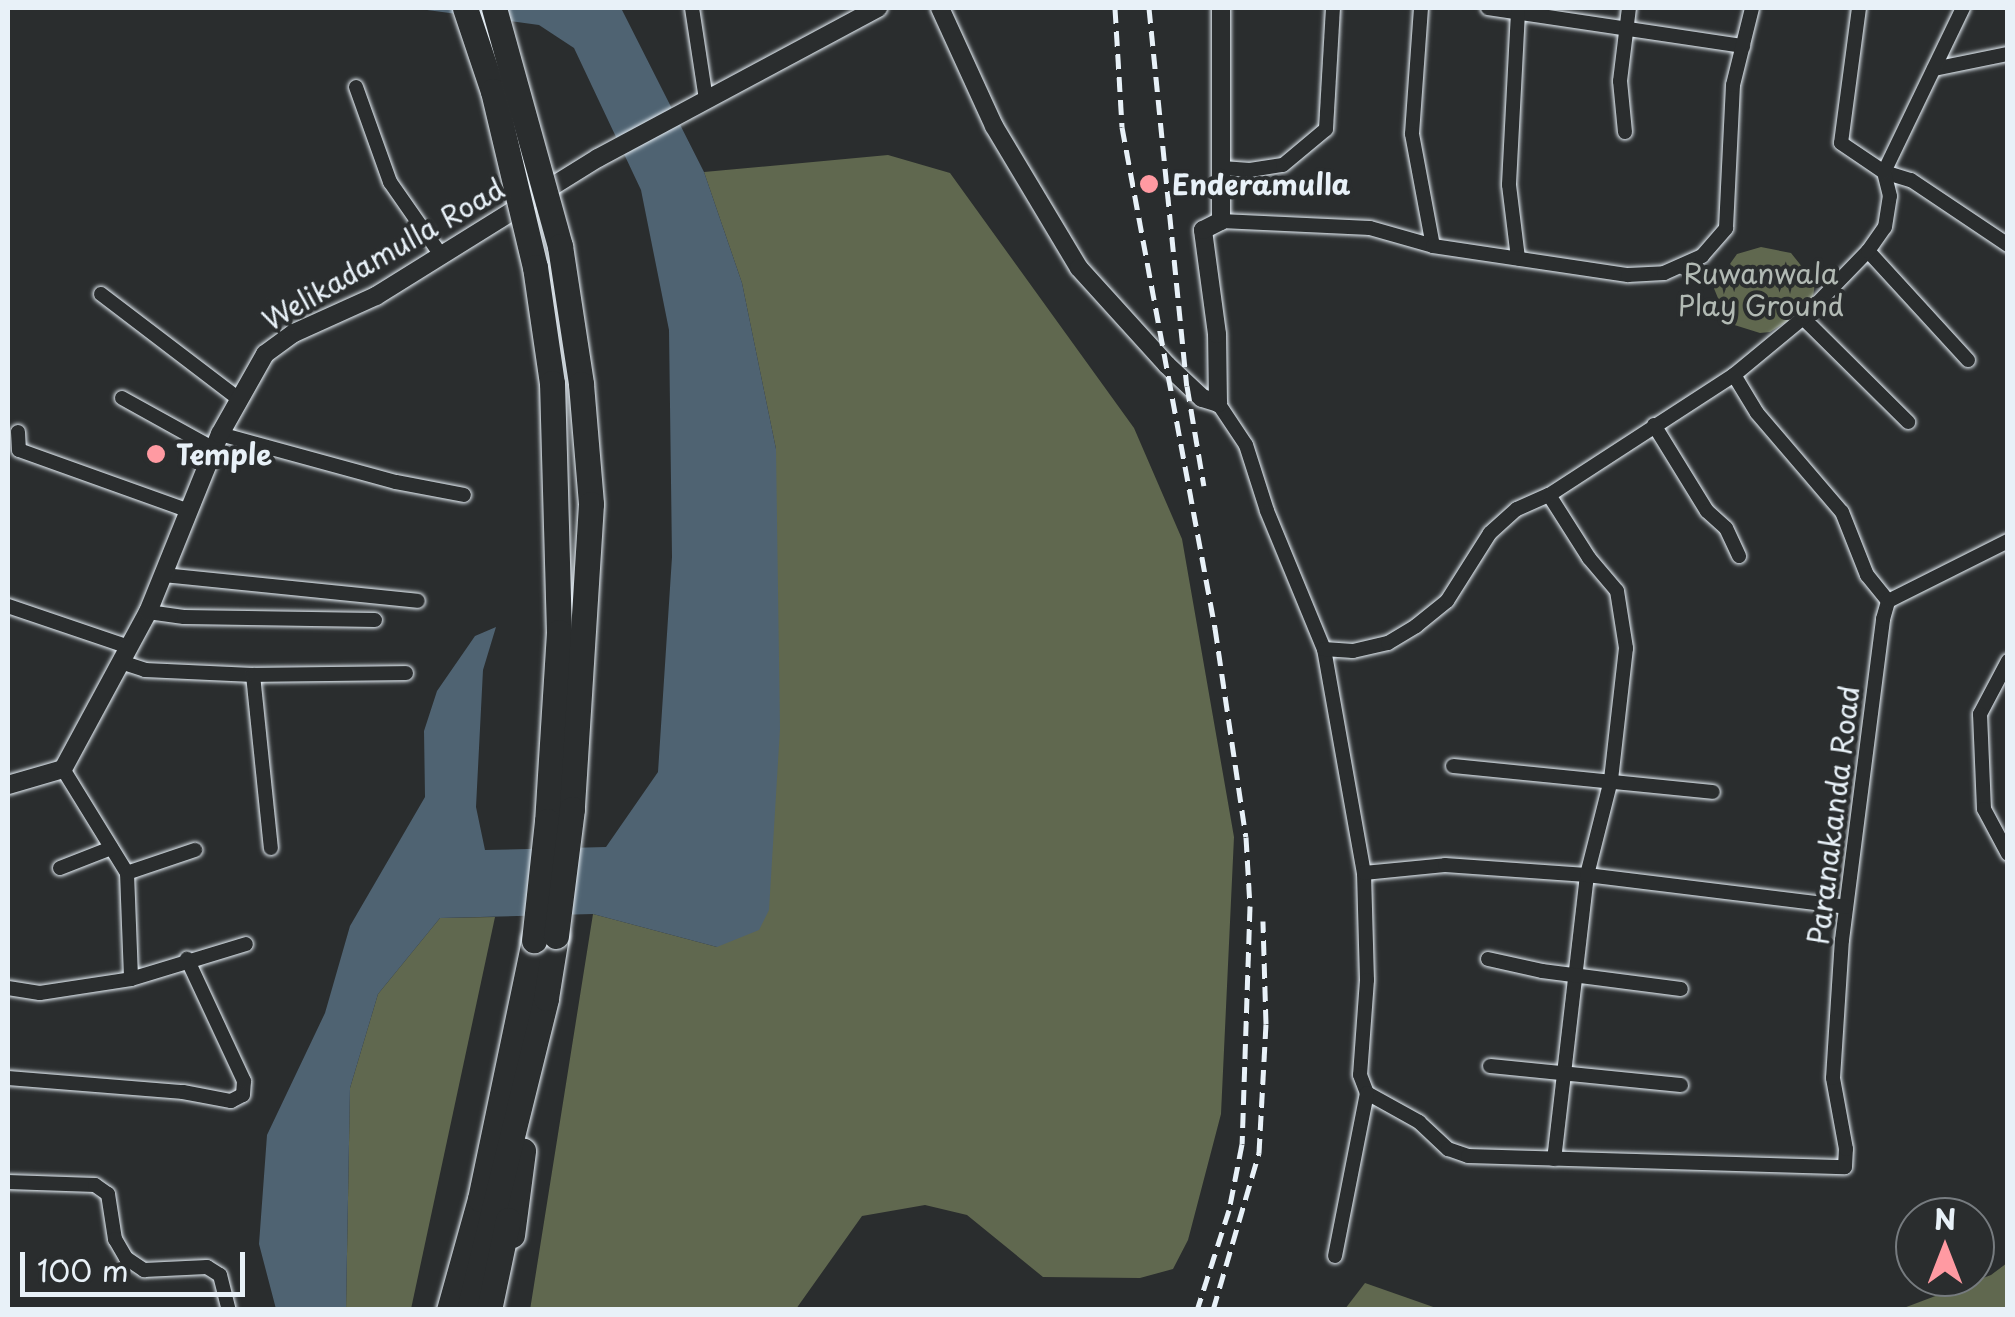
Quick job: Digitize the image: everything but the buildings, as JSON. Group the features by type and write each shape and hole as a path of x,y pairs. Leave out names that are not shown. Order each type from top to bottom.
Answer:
{"highway":[{"path":"465,8 493,91 535,267 552,382 560,632 545,938 546,998 502,1310"},
{"path":"449,1310 545,938 574,792 592,504 581,384 560,246 494,8"},
{"path":"470,1310 546,998"},
{"path":"478,1310 534,1068"},
{"path":"489,1310 523,1151"}],"street":[{"path":"692,8 706,98"},
{"name":"Welikadamulla Road","path":"64,769 148,612 217,441 265,354 294,334 376,296 598,158 878,8"},
{"path":"940,8 994,126 1079,268 1167,366 1202,398 1218,403"},
{"path":"1221,221 1222,8"},
{"path":"1222,168 1250,170 1283,165 1326,129 1333,8"},
{"path":"1421,8 1412,134 1433,246"},
{"path":"1493,8 1743,46"},
{"path":"1624,132 1620,81 1628,8"},
{"path":"1334,1256 1367,1093 1360,1075 1366,980 1364,873 1324,649 1267,511 1246,445 1218,403 1217,334 1203,230 1221,221 1370,228 1433,246 1628,275 1664,272 1702,256 1726,228 1733,85 1752,8"},
{"path":"1859,8 1840,143 1884,172 1911,180 2008,245"},
{"path":"1324,649 1353,651 1388,643 1416,626 1448,600 1490,532 1517,510 1549,494 1734,374 1803,318 1868,251 1885,227 1890,196 1884,172 1963,8"},
{"path":"1518,12 1510,185 1518,258"},
{"path":"1934,69 2008,54"},
{"path":"356,87 390,182 442,255"},
{"path":"1868,251 1968,360"},
{"path":"101,294 239,399"},
{"path":"1803,318 1908,422"},
{"path":"1734,374 1757,413 1842,512 1867,576 1888,601 2008,541"},
{"path":"122,398 217,441 464,495"},
{"path":"1654,425 1708,511 1726,528 1740,556"},
{"path":"18,432 19,450 189,511"},
{"path":"1367,1093 1419,1122 1448,1149 1468,1156 1554,1159 1578,973 1586,875 1611,780 1626,648 1617,590 1589,558 1549,494"},
{"path":"163,575 418,601"},
{"name":"Paranakanda Road","path":"1554,1159 1845,1167 1846,1149 1833,1078 1846,907 1877,658 1888,601"},
{"path":"8,606 125,654 145,670 253,675 406,672"},
{"path":"148,612 184,618 376,620"},
{"path":"2008,660 1980,714 1984,809 2008,854"},
{"path":"253,675 270,848"},
{"path":"1453,766 1713,792"},
{"path":"8,785 64,769 127,873 131,979"},
{"path":"60,868 111,848"},
{"path":"127,873 195,850"},
{"path":"1364,873 1445,865 1586,875 1787,903 1821,901 1846,907"},
{"path":"8,988 40,993 131,979 187,958 246,944"},
{"path":"8,1078 184,1092 231,1100 243,1095 244,1081 187,958"},
{"path":"1488,959 1542,972 1578,973 1680,988"},
{"path":"1490,1066 1680,1084"},
{"path":"8,1182 95,1185 108,1194 115,1238 126,1258 144,1270 207,1267 220,1275 229,1310"}],"green space":[{"path":"888,155 950,173 1134,428 1182,539 1234,837 1221,1114 1188,1240 1173,1269 1140,1278 1043,1277 967,1215 925,1205 862,1216 796,1309 530,1310 593,914 717,947 776,449 742,283 704,172"},
{"name":"Ruwanwala Play Ground","path":"1761,247 1791,253 1815,283 1805,310 1770,332 1760,333 1728,323 1711,281 1717,282 1737,254"},
{"path":"495,917 411,1309 346,1310 350,1088 378,994 440,918"},
{"path":"2007,1263 2007,1309 1901,1309 1933,1297 1995,1297 1995,1272"},
{"path":"1365,1283 1439,1309 1345,1309"}],"water":[{"path":"412,8 621,8 704,172 742,283 776,449 780,729 769,910 759,930 717,947 593,914 440,918 378,994 350,1088 346,1309 276,1309 259,1244 267,1135 325,1013 350,926 425,797 424,731 437,691 475,636 496,627 483,670 476,807 485,850 606,847 658,772 672,557 669,330 641,190 574,48 539,25"}],"railway":[{"path":"1115,8 1122,127 1215,628 1246,837 1250,906 1242,1144 1229,1210 1197,1310"},
{"path":"1149,8 1187,386 1204,486"},
{"path":"1213,1310 1259,1153 1266,1024 1263,921"}],"place":[{"name":"Enderamulla","path":"1149,184"},
{"name":"Temple","path":"156,454"}]}
